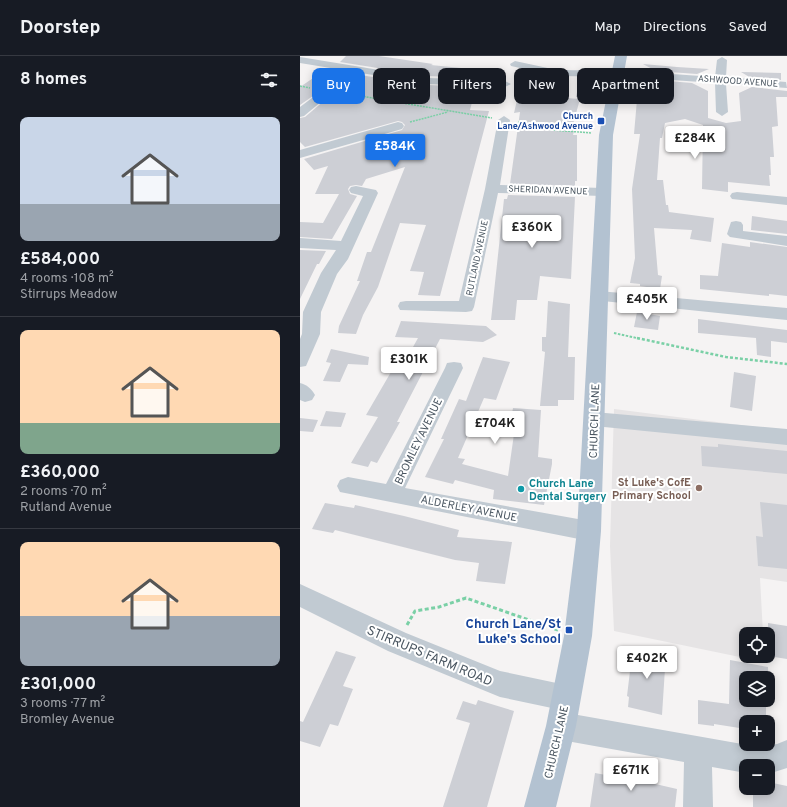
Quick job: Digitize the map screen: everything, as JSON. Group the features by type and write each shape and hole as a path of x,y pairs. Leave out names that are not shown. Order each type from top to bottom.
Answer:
{"main road":[{"name":"CHURCH LANE","path":"540,807 560,726 578,636 589,531 606,134 620,65"}],"street":[{"path":"300,60 324,60 428,81 504,88 508,72 517,60"},
{"name":"ASHWOOD AVENUE","path":"517,60 557,73 620,65 720,80 786,84"},
{"path":"722,60 720,80 722,112"},
{"path":"303,111 312,100"},
{"path":"303,111 320,113"},
{"name":"RUTLAND AVENUE","path":"406,306 466,307 506,124"},
{"path":"300,154 398,126"},
{"name":"SHERIDAN AVENUE","path":"492,189 603,192"},
{"path":"300,360 311,334 312,312 329,273 340,258 369,190"},
{"path":"738,196 787,201"},
{"path":"736,225 736,234 787,241"},
{"path":"300,243 345,246"},
{"path":"599,296 787,314"},
{"name":"BROMLEY AVENUE","path":"392,493 454,368"},
{"path":"594,419 787,437"},
{"name":"ALDERLEY AVENUE","path":"348,486 589,531"},
{"name":"STIRRUPS FARM ROAD","path":"300,596 397,642 500,684 566,698"},
{"path":"560,726 759,761 778,758 787,754"},
{"path":"698,750 698,807"}],"path":[{"path":"300,86 312,89"},
{"path":"365,97 452,111 506,124 552,130 606,134"},
{"path":"398,126 432,115 452,111"},
{"path":"598,330 726,357 787,364"},
{"path":"397,642 415,611 439,607 466,598 534,623 578,636"}],"shaded area":[{"name":"St Luke's CofE Primary School","path":"614,409 787,431 787,582 760,578 763,627 739,627 739,657 614,631 610,546"}],"building":[{"path":"346,56 379,56 433,64 431,65 461,68 438,68 438,76 430,76 430,68 378,68 340,62"},
{"path":"643,64 709,69 697,74 674,72 674,68 650,68"},
{"path":"741,72 781,73 781,80 751,78"},
{"path":"365,76 373,77 373,104 430,104 430,85 438,85 438,104 472,104 470,110 489,111 440,296 418,295 424,272 410,271 426,225 400,223 378,287 363,315 356,334 338,333 339,326 360,281 357,281 367,252 371,252 405,167 366,179 362,186 350,186 348,189 350,194 357,196 332,239 300,237 300,222 323,223 339,194 315,194 328,166 314,170 304,159 402,130 405,125 398,121 305,147 300,142 300,118 305,117 320,104 365,104"},
{"path":"312,79 312,97 300,105 300,87"},
{"path":"674,82 692,83 708,91 708,118 726,123 741,121 739,93 752,87 787,91 787,97 776,97 778,126 772,127 774,157 770,157 770,186 728,182 728,192 702,189 703,125 685,119 665,123 662,138 660,138 657,180 663,180 666,205 668,205 669,212 714,218 711,242 690,239 692,230 654,228 658,275 662,276 660,289 630,283 635,258 632,189 640,134 634,134 637,104 674,104"},
{"path":"569,98 577,99 577,104 579,104 572,128 575,128 573,135 577,135 577,181 575,181 575,186 510,184 520,112 514,113 516,104 569,104"},
{"path":"508,195 575,197 571,279 540,276 537,300 517,300 515,320 491,320 504,199 507,199"},
{"path":"752,216 787,221 787,234 751,230"},
{"path":"750,242 787,247 787,296 769,294 769,296 700,289 700,275 718,276 722,243 750,247"},
{"path":"300,250 326,251 319,264 317,264 300,299"},
{"path":"548,301 570,304 568,357 575,357 574,400 558,400 558,406 540,406 545,352 542,351 542,337 546,337"},
{"path":"637,312 660,316 658,330 634,327"},
{"path":"698,319 787,330 787,343 771,341 771,357 757,355 756,338 698,333"},
{"path":"401,321 486,326 497,335 483,342 440,339 397,422 400,422 377,463 371,461 368,467 351,463 378,417 366,415 391,372 398,363 403,365 418,338 395,337"},
{"path":"331,349 369,357 368,365 348,364 340,382 323,381 331,363 326,362"},
{"path":"483,357 510,362 496,400 484,398 458,458 465,459 462,464 508,476 515,427 514,425 510,424 513,408 541,410 538,457 552,459 544,505 493,499 494,490 455,480 453,484 425,477 444,439 441,439 459,399 466,401"},
{"path":"734,372 756,376 752,411 730,407"},
{"path":"326,411 346,413 341,427 320,426"},
{"path":"300,418 318,420 313,432 300,431"},
{"path":"718,444 787,451 787,474 702,466 701,446 718,447"},
{"path":"760,502 787,505 787,569 758,566 756,536 763,537"},
{"path":"325,503 354,508 355,505 459,530 457,537 512,542 505,584 476,581 479,563 455,560 335,530 333,533 312,529"},
{"path":"768,623 787,626 787,659 775,657 775,627 768,627"},
{"path":"633,646 666,653 662,715 628,707 629,697 627,696"},
{"path":"336,651 356,657 343,686 353,689 338,726 330,724 320,747 300,741 300,721 303,722"},
{"path":"730,660 739,662 739,663 768,667 768,671 739,671 739,707 766,707 766,715 739,715 739,728 714,724 714,726 698,724 698,700 729,704"},
{"path":"478,700 514,711 487,807 443,807 470,723 456,719 463,701 476,705"},
{"path":"595,773 606,775 606,773 633,779 634,773 651,777 651,783 677,789 675,807 590,807"},
{"path":"775,783 787,786 787,807 753,807 753,795 775,795"}],"place":[{"name":"Church Lane/Ashwood Avenue","path":"601,121"},
{"name":"St Luke's CofE Primary School","path":"699,488"},
{"name":"Church Lane Dental Surgery","path":"521,489"},
{"name":"Church Lane/St Luke's School","path":"569,630"}]}
